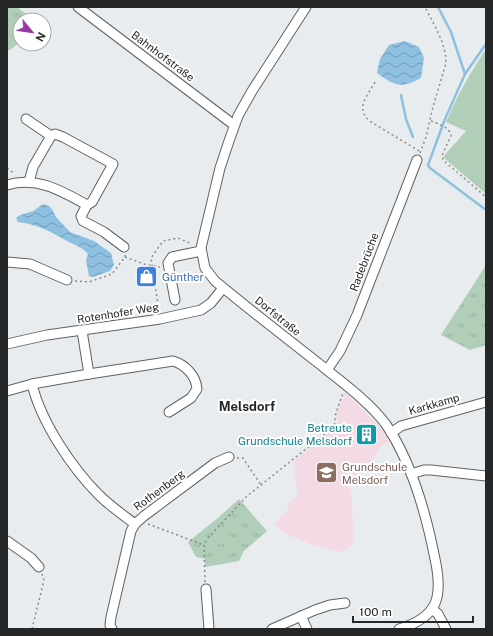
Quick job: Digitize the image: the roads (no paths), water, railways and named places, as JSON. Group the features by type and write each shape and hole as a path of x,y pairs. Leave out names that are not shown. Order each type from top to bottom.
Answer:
{"street":[{"name":"Bahnhofstraße","path":"78,7 234,125"},
{"name":"Dorfstraße","path":"306,7 252,91 234,125 220,168 205,228 201,251 205,268 223,288 347,386 376,412 391,432 411,474 429,530 438,572 439,590 432,609"},
{"path":"26,119 51,136"},
{"path":"29,182 32,167 51,136 55,134 113,164 92,202 87,205 81,218 124,247"},
{"name":"Radebrüche","path":"327,370 340,351 357,316 419,156"},
{"path":"7,185 29,182 38,183 55,188 87,205"},
{"path":"175,300 168,263 172,257 201,251"},
{"path":"7,262 30,264 67,280"},
{"name":"Rotenhofer Weg","path":"7,344 46,335 82,331 200,310 211,303 223,288"},
{"path":"82,331 89,374"},
{"path":"7,391 32,384 170,361 181,364 190,371 197,385 197,389 191,398 169,412"},
{"path":"32,384 36,399 45,418 69,459 81,476 105,501 137,522"},
{"name":"Karkkamp","path":"391,432 407,424 486,402"},
{"name":"Rothenberg","path":"112,629 110,625 111,617 129,537 137,522 215,462 229,457"},
{"path":"411,474 424,470 431,470 486,476"},
{"path":"7,541 31,558 39,567"},
{"path":"206,589 209,629"},
{"path":"272,629 330,604 345,603"},
{"path":"399,629 417,623 432,609 438,614 446,629"},
{"path":"301,616 307,629"}],"water":[{"path":"405,41 419,47 424,58 421,78 403,85 389,81 377,73 380,59 389,45"},
{"path":"44,204 52,209 56,217 70,232 94,241 111,253 114,265 110,271 93,277 89,276 86,260 88,254 78,246 44,229 18,222 16,218 18,216 33,211"}],"waterway":[{"path":"438,7 451,32 465,74 445,119 428,165 486,210"},
{"path":"465,74 486,44"},
{"path":"401,95 406,119 413,137"}],"place":[{"name":"Günther","path":"146,277"},
{"name":"Betreute Grundschule Melsdorf","path":"367,434"},
{"name":"Grundschule Melsdorf","path":"327,473"}],"district":[{"name":"Melsdorf","path":"247,406"}]}
